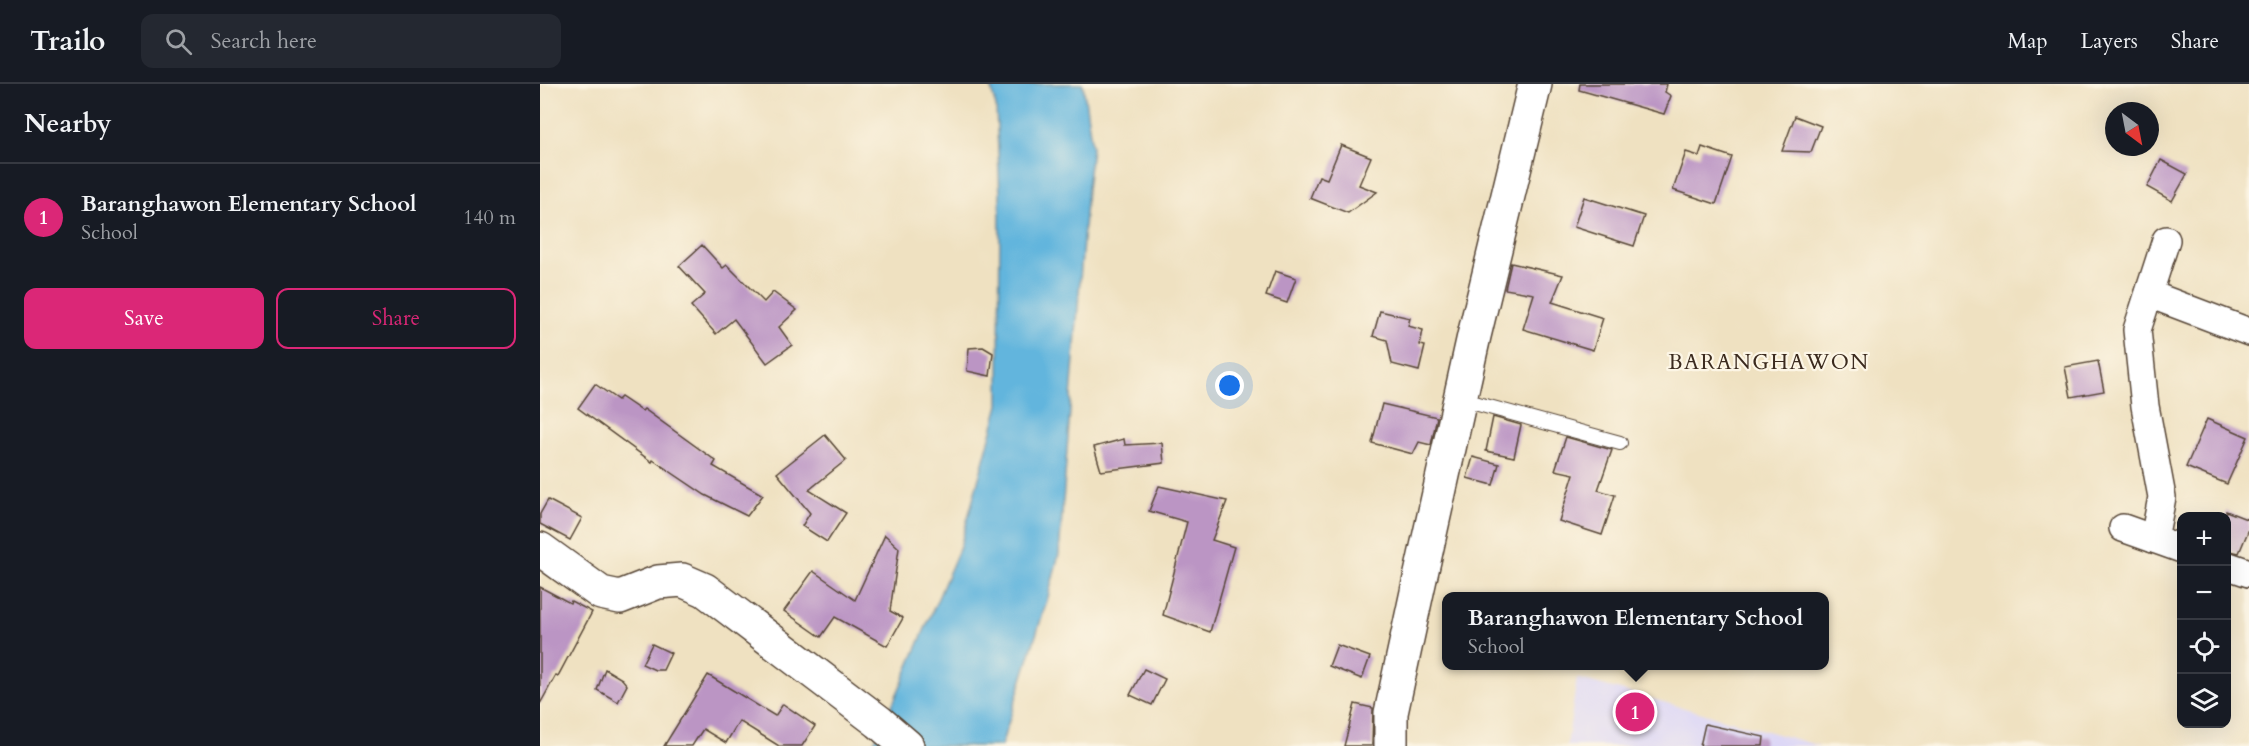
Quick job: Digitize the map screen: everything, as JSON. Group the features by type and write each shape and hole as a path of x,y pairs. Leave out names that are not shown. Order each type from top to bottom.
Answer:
{"street":[{"path":"1391,746 1392,714 1460,399 1535,84"},
{"path":"2154,539 2162,497 2145,406 2137,330 2166,240"},
{"path":"2149,294 2249,332"},
{"path":"2123,528 2177,548"},
{"path":"540,549 601,593 620,597 658,582 682,580 705,590 879,722 907,746"},
{"path":"2229,566 2249,573"}],"lane":[{"path":"1460,399 1620,443"}],"shaded area":[{"path":"1577,678 1820,746 1567,746"}],"water":[{"path":"990,84 1083,84 1092,148 1059,554 1048,597 1001,746 872,746 894,701 960,547 999,405 1000,195 996,107"}],"building":[{"path":"1580,84 1667,84 1665,92 1671,96 1664,114 1579,90"},
{"path":"1795,116 1821,126 1811,152 1782,151"},
{"path":"1341,145 1371,157 1359,185 1377,192 1348,213 1310,198 1319,176 1327,179"},
{"path":"1702,147 1732,157 1716,204 1673,190 1686,152 1699,156"},
{"path":"2161,160 2187,174 2172,201 2147,187"},
{"path":"1584,197 1644,216 1634,246 1574,227"},
{"path":"702,245 723,268 727,265 764,302 773,292 797,310 779,327 792,345 767,363 734,319 716,334 691,306 705,294 679,266"},
{"path":"1511,263 1563,275 1552,302 1603,318 1593,350 1523,329 1534,294 1505,289"},
{"path":"1275,271 1296,278 1287,303 1266,296"},
{"path":"1380,311 1410,318 1408,326 1423,330 1420,345 1425,346 1419,371 1392,364 1387,340 1373,336"},
{"path":"983,347 993,353 990,376 967,371 969,348"},
{"path":"2098,361 2104,391 2071,397 2065,367"},
{"path":"595,384 618,400 621,397 642,411 644,409 716,461 713,466 763,495 747,516 705,495 653,460 652,462 578,408"},
{"path":"1382,404 1437,417 1431,445 1419,442 1413,454 1372,443"},
{"path":"1493,417 1521,425 1514,457 1486,451"},
{"path":"2207,419 2248,437 2227,484 2186,467"},
{"path":"825,435 846,460 809,490 846,513 827,542 802,526 810,513 777,473"},
{"path":"1566,437 1612,450 1598,490 1615,495 1602,535 1559,521 1574,474 1555,470"},
{"path":"1124,439 1125,445 1162,443 1164,463 1101,471 1094,447"},
{"path":"1473,457 1499,464 1493,485 1467,478"},
{"path":"1159,486 1227,501 1212,540 1234,547 1210,632 1163,615 1187,522 1149,511"},
{"path":"548,500 582,518 570,540 540,524 540,514"},
{"path":"2231,513 2249,520 2249,529 2239,553 2231,551"},
{"path":"885,535 899,548 890,611 903,618 887,646 835,617 821,637 784,611 813,571 855,600"},
{"path":"540,587 592,612 558,676 556,675 540,704"},
{"path":"652,644 671,653 663,670 655,670 642,664"},
{"path":"1337,645 1370,657 1362,679 1329,666"},
{"path":"605,669 622,679 627,685 618,702 597,690"},
{"path":"1144,669 1165,679 1152,705 1130,695"},
{"path":"708,675 775,716 783,704 815,726 802,746 779,746 739,721 726,743 703,729 692,746 664,746"},
{"path":"1355,704 1373,708 1372,746 1344,746"},
{"path":"1705,724 1764,737 1763,746 1700,746"}],"place":[{"name":"Baranghawon Elementary School","path":"1635,712"}],"district":[{"name":"BARANGHAWON","path":"1769,362"}]}
